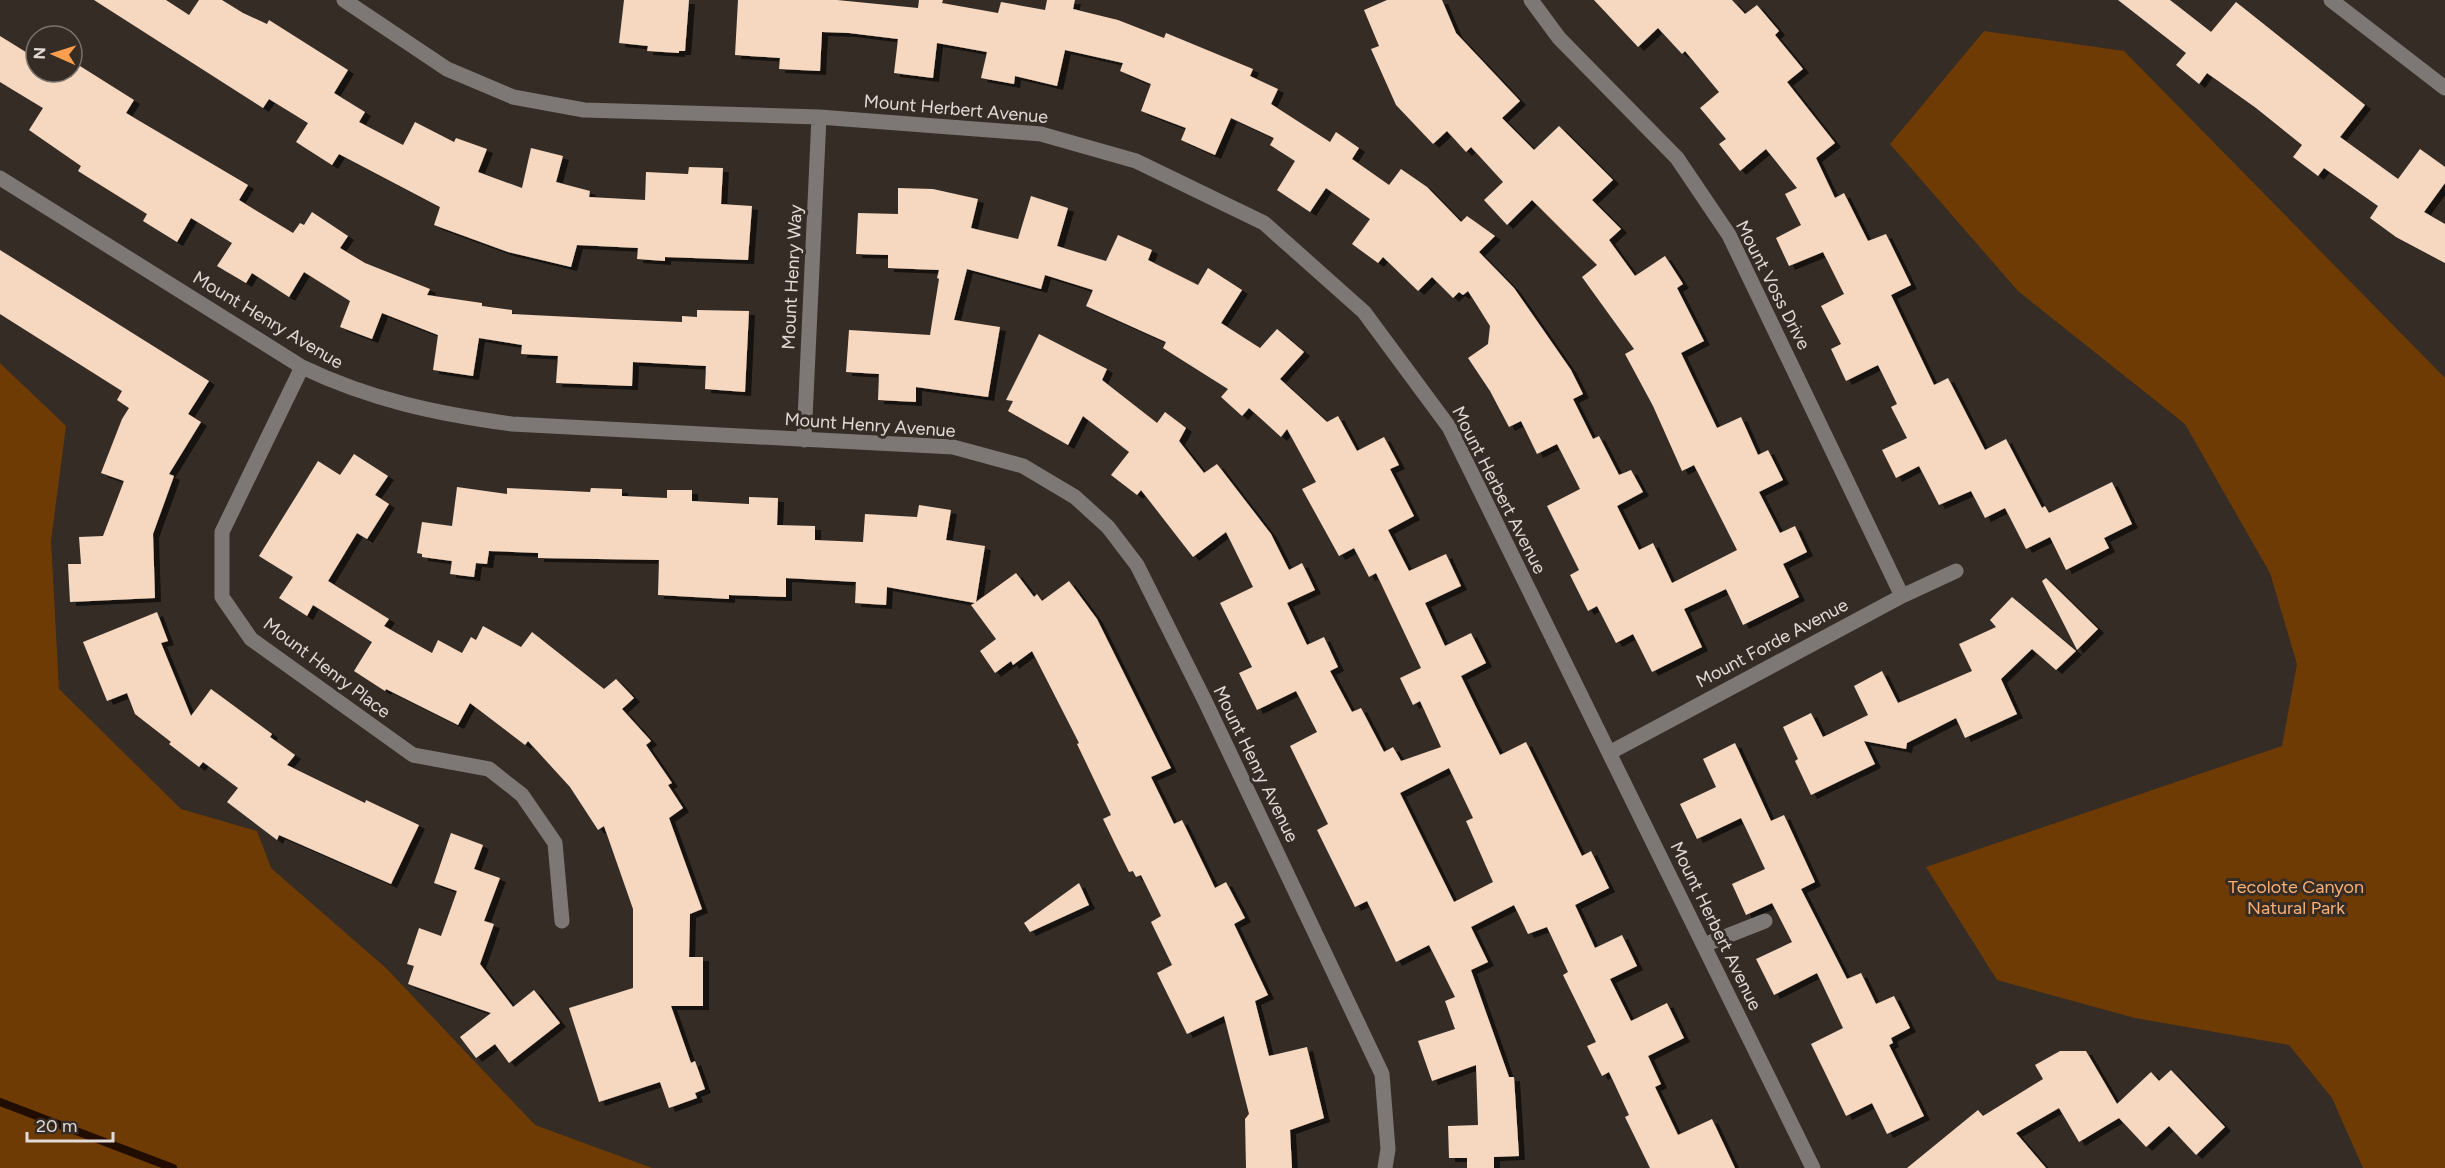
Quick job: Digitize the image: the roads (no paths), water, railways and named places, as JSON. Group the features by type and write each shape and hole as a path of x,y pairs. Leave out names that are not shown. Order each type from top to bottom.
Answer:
{"street":[{"name":"Mount Herbert Avenue","path":"344,0 447,69 513,97 584,110 819,117 1041,134 1136,161 1264,223 1364,312 1449,427 1813,1168"},
{"name":"Mount Voss Drive","path":"1531,0 1559,38 1677,158 1729,236 1902,596"},
{"path":"2331,0 2445,88"},
{"name":"Mount Henry Way","path":"804,440 819,117"},
{"name":"Mount Henry Avenue","path":"0,178 302,367 346,388 440,414 513,424 953,447 1023,466 1075,497 1108,527 1137,565 1205,701 1382,1074 1388,1149 1385,1168"},
{"name":"Mount Henry Place","path":"302,367 222,532 222,597 251,639 413,755 489,769 522,795 555,843 562,921"},
{"name":"Mount Forde Avenue","path":"1609,753 1902,596 1956,571"},
{"path":"1704,945 1765,921"}],"waterway":[{"path":"0,1102 173,1168"}],"park label":[{"name":"Tecolote Canyon Natural Park","path":"2296,897"}]}
